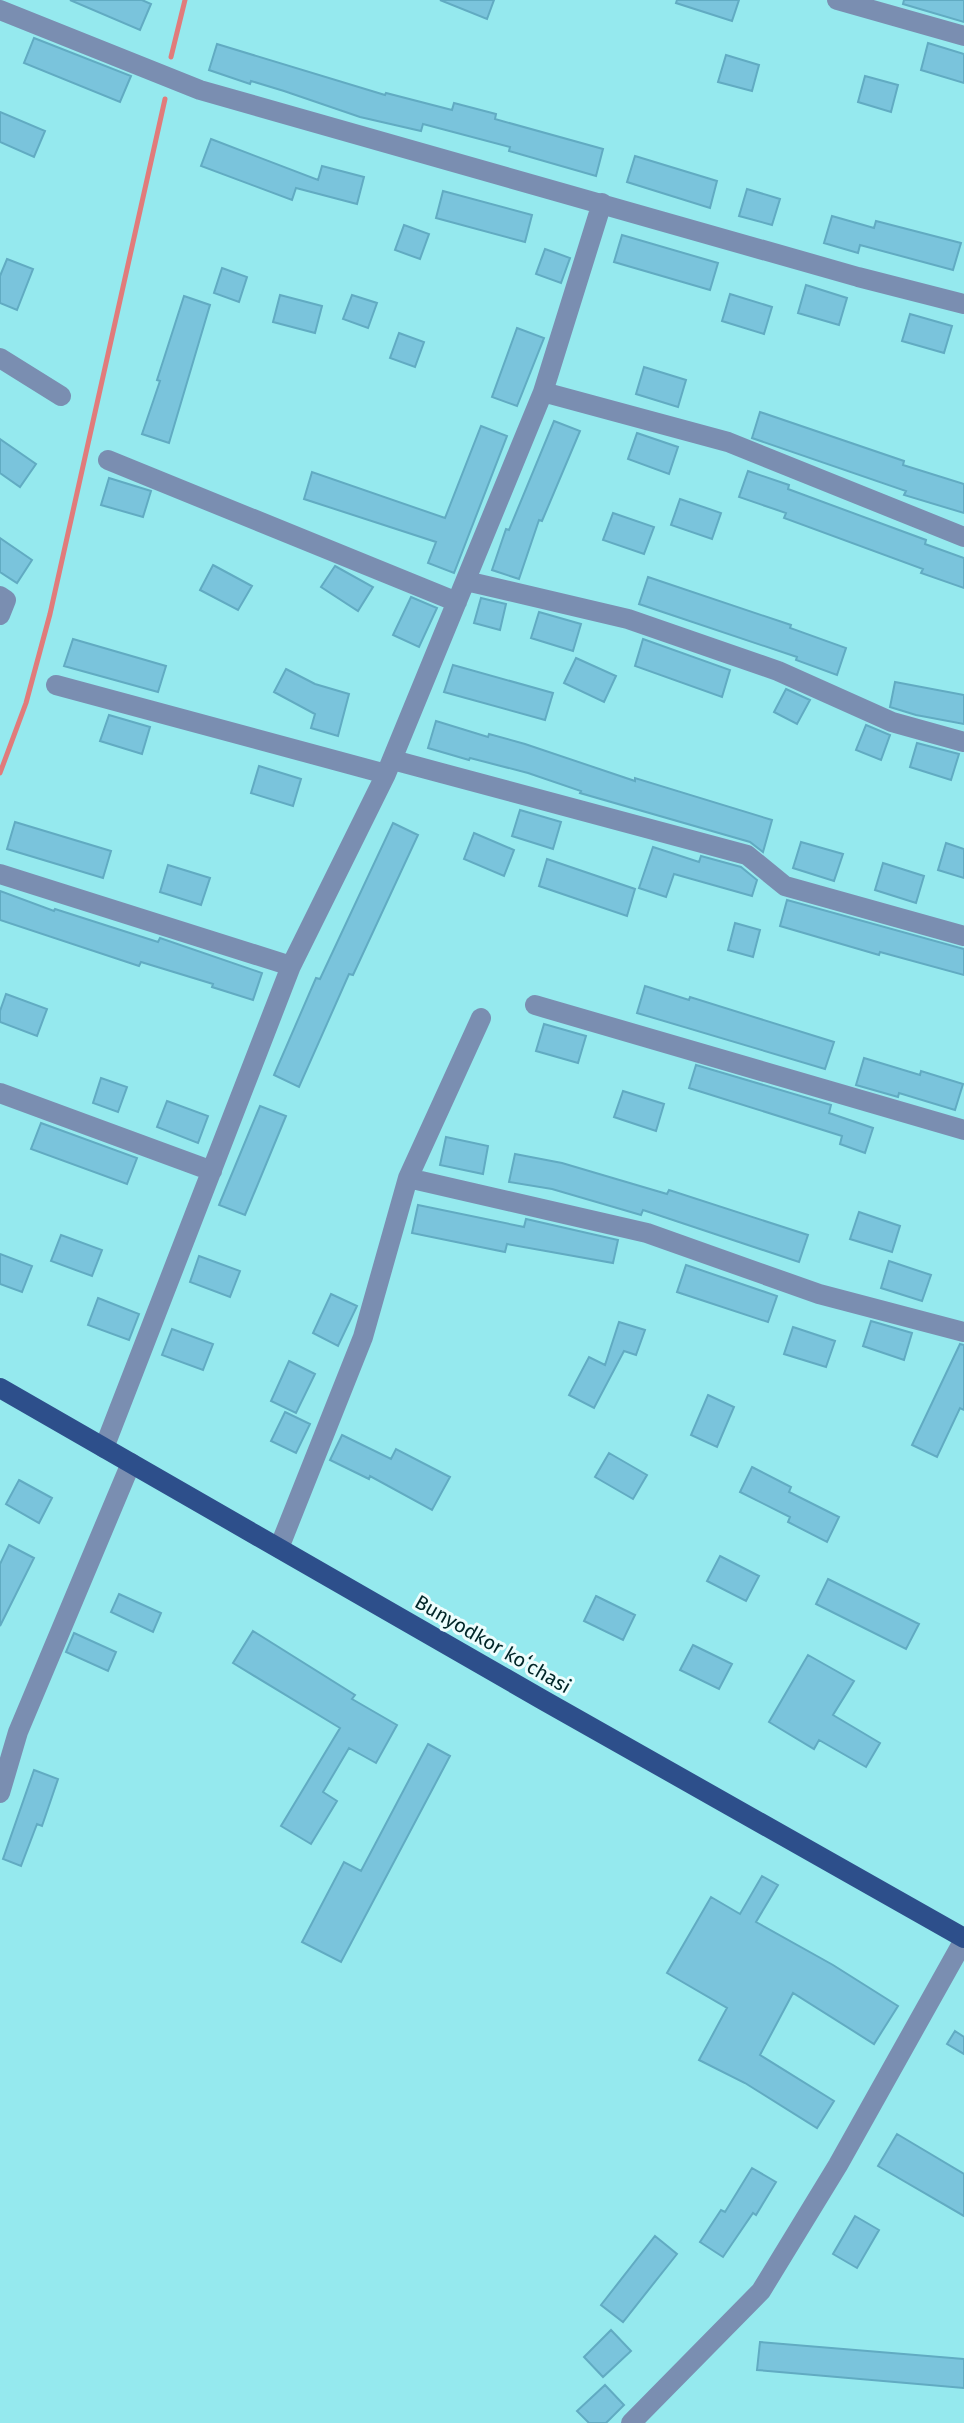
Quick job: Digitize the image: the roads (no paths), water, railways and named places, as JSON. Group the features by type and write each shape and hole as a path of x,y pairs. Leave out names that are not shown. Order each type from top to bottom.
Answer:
{"main road":[{"name":"Bunyodkor koʻchasi","path":"0,1388 964,1939"}],"street":[{"path":"837,0 964,36"},
{"path":"0,10 200,90 858,277 964,304"},
{"path":"104,1448 291,966 390,767 543,392 602,203"},
{"path":"0,358 61,396"},
{"path":"543,392 728,442 964,537"},
{"path":"108,460 457,602"},
{"path":"466,581 628,619 778,671 892,722 964,742"},
{"path":"56,685 747,855 785,886 964,936"},
{"path":"0,874 291,966"},
{"path":"535,1005 964,1130"},
{"path":"279,1548 363,1337 408,1178 481,1018"},
{"path":"0,1093 212,1171"},
{"path":"408,1178 647,1233 819,1294 964,1332"},
{"path":"0,1793 18,1732 131,1463"},
{"path":"631,2423 761,2291 838,2165 964,1939"}],"waterway":[{"path":"171,57 185,0"},
{"path":"0,773 26,703 50,614 165,99"}]}
